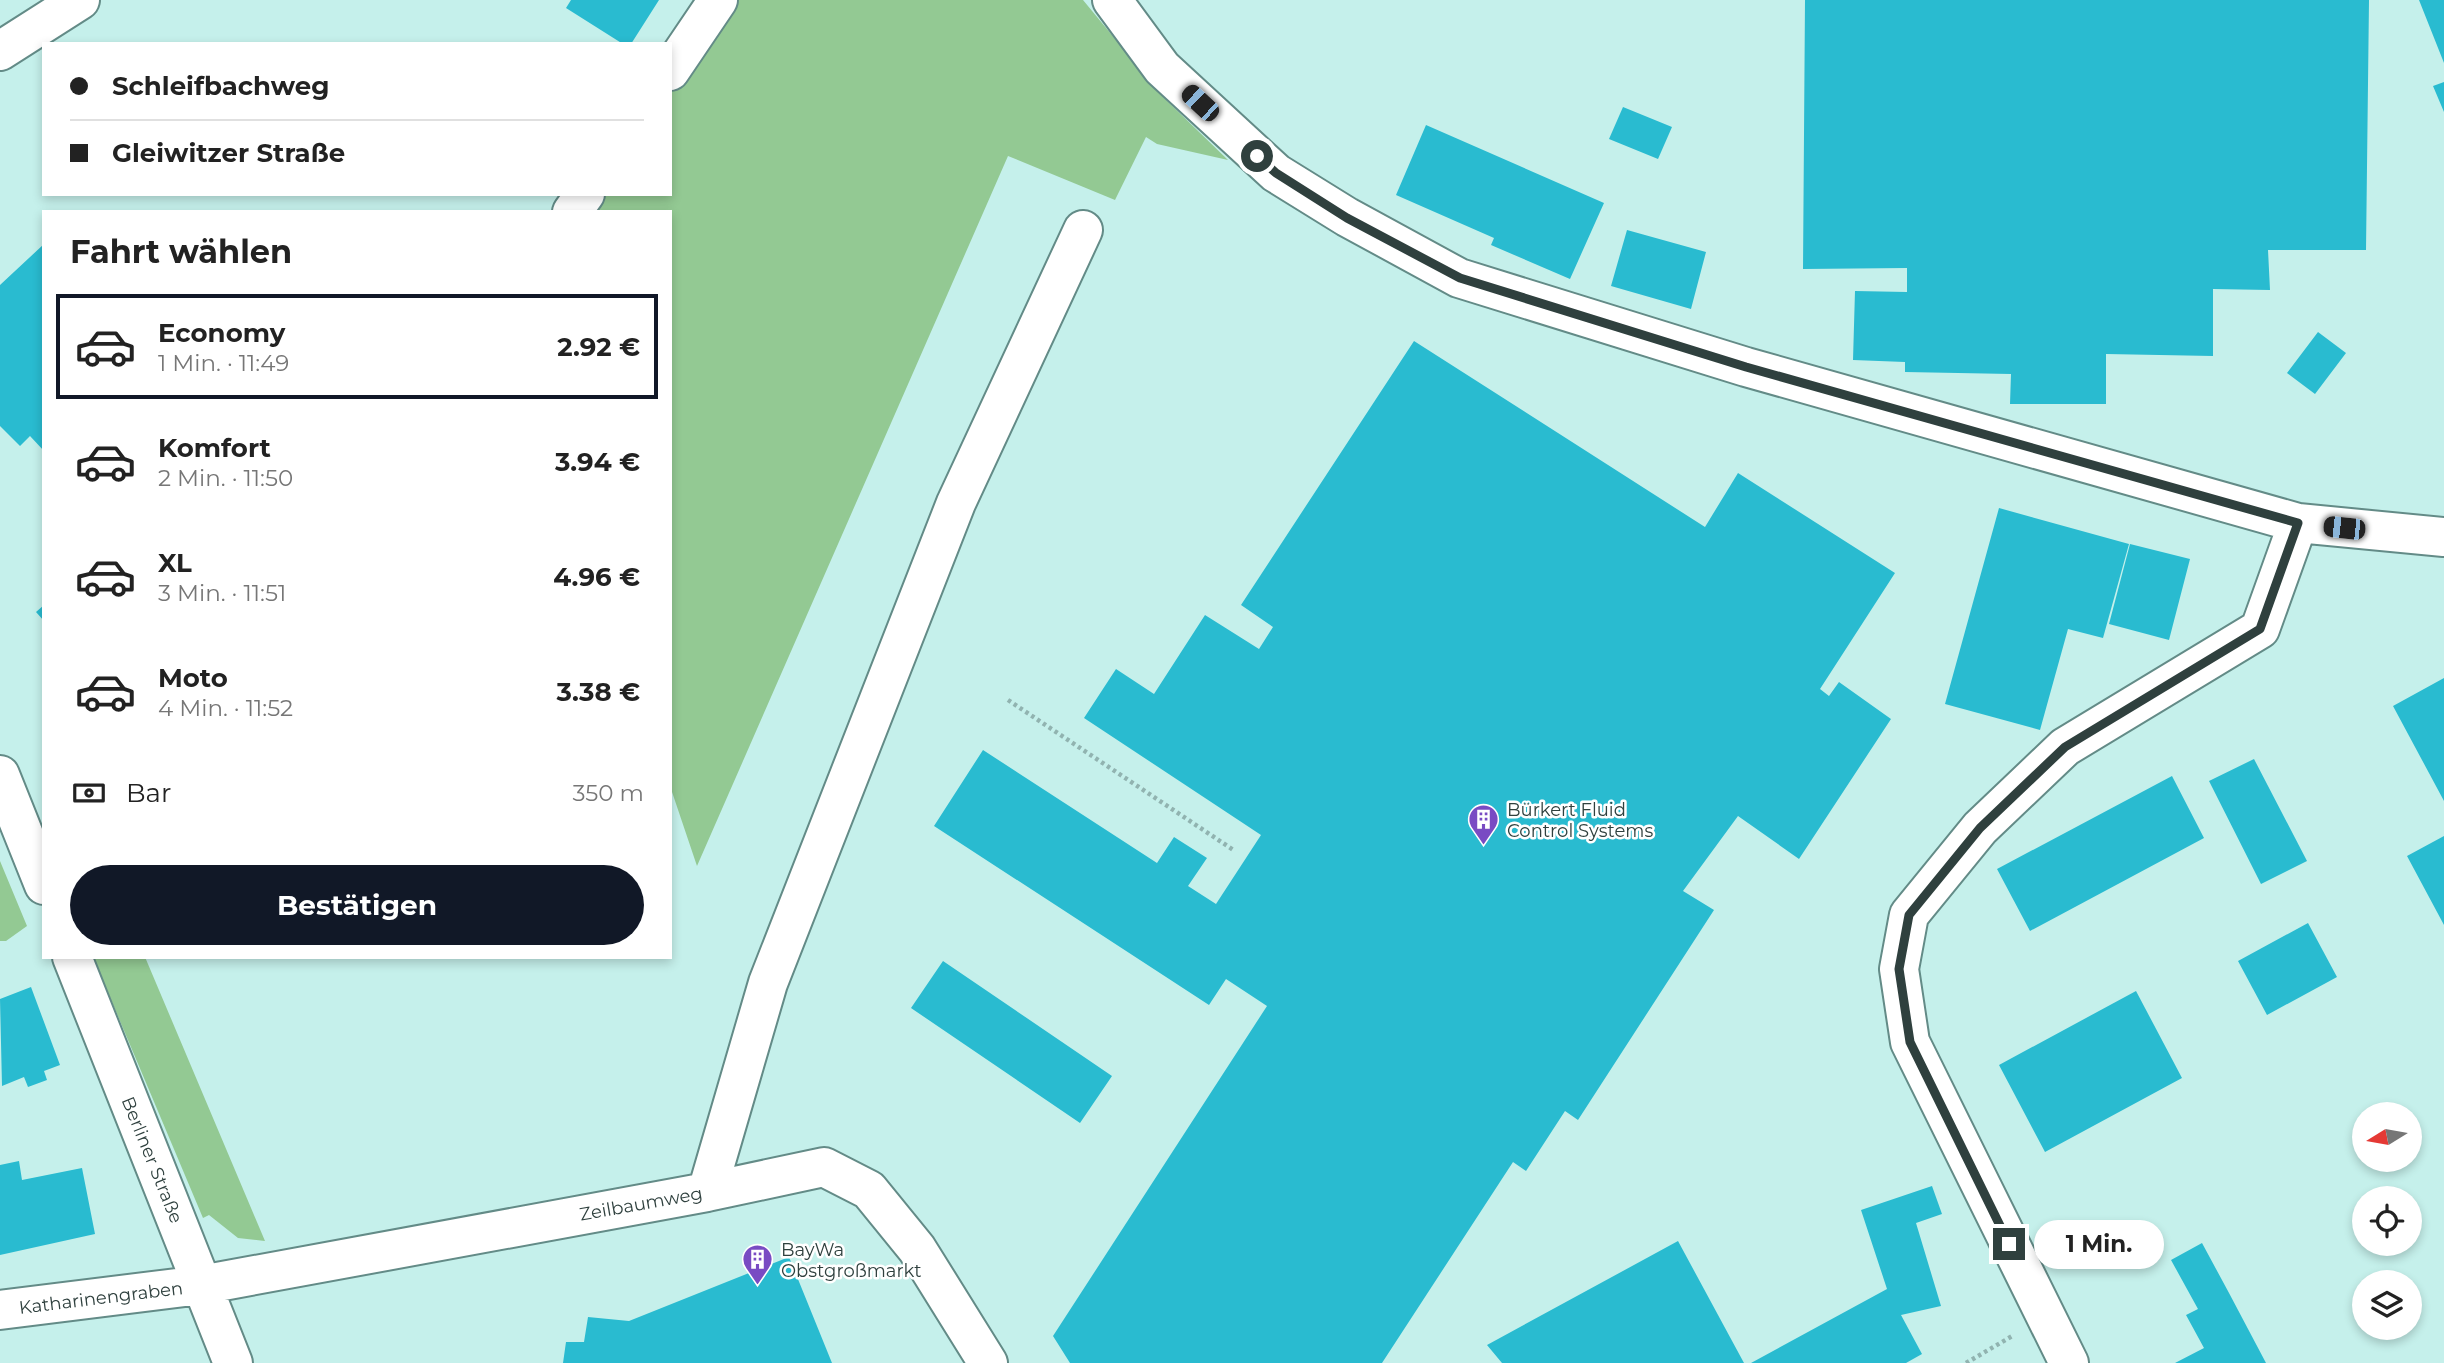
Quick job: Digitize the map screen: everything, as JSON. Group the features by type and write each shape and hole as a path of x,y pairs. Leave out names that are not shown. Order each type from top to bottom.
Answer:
{"street":[{"path":"0,51 79,0"},
{"path":"672,68 718,0"},
{"path":"1112,0 1162,68 1276,173 1347,218 1460,278 1746,367 2298,523 2444,537"},
{"path":"708,1192 773,970 956,503 1083,230"},
{"path":"2069,1363 1910,1042 1899,969 1909,915 1980,828 2065,747 2260,629 2298,523"},
{"path":"0,775 31,807 42,873"},
{"name":"Berliner Straße","path":"73,959 233,1363"},
{"name":"Zeilbaumweg","path":"201,1285 708,1192 824,1167 869,1190 917,1249 988,1363"},
{"name":"Katharinengraben","path":"0,1310 201,1285"}],"path":[{"path":"1008,700 1235,851"},
{"path":"1966,1363 2045,1316"}],"green space":[{"path":"728,0 1083,0 1163,97 1228,160 1157,144 1146,137 1115,200 1008,156 697,866 672,792 672,210 584,210 594,196 672,196 672,81"},
{"path":"0,861 27,926 6,941 0,941"},
{"path":"94,959 146,959 265,1241 238,1238 209,1215 203,1218"}],"building":[{"path":"571,0 659,0 632,42 620,42 566,8"},
{"path":"1805,0 2369,0 2366,250 2268,250 2270,290 2213,289 2213,356 2106,354 2106,404 2010,404 2011,374 1905,372 1905,362 1853,360 1855,291 1907,292 1907,268 1803,269"},
{"path":"2419,0 2444,0 2444,63"},
{"path":"2444,82 2444,112 2433,86"},
{"path":"1623,107 1672,127 1658,159 1609,139"},
{"path":"1426,125 1604,203 1570,279 1491,245 1494,238 1396,195"},
{"path":"1627,230 1706,252 1691,309 1611,286"},
{"path":"42,246 42,449 30,436 20,446 0,426 0,285"},
{"path":"2318,332 2346,353 2315,394 2287,373"},
{"name":"Bürkert Fluid Control Systems","path":"1414,341 1705,527 1738,473 1895,573 1820,689 1829,696 1839,682 1891,719 1799,859 1738,816 1683,891 1714,910 1578,1120 1565,1111 1526,1171 1513,1162 1382,1363 1070,1363 1053,1336 1267,1006 1226,979 1209,1005 934,826 983,750 1157,863 1174,837 1207,858 1188,886 1216,904 1261,835 1084,718 1116,669 1154,694 1205,615 1259,649 1273,627 1241,605"},
{"path":"1999,508 2129,544 2103,638 2068,629 2040,730 1945,704"},
{"path":"2130,544 2190,559 2169,640 2109,624"},
{"path":"42,607 42,619 36,612"},
{"path":"2444,678 2444,801 2393,706"},
{"path":"2254,759 2307,861 2261,884 2209,781"},
{"path":"2172,776 2204,838 2030,931 1997,869"},
{"path":"2444,836 2444,925 2407,856"},
{"path":"2308,923 2337,977 2267,1015 2238,961"},
{"path":"943,961 1112,1076 1080,1123 911,1008"},
{"path":"31,987 60,1065 44,1071 47,1080 28,1087 24,1077 2,1086 0,999"},
{"path":"2136,991 2182,1078 2045,1152 1999,1065"},
{"path":"19,1161 22,1180 82,1168 95,1234 0,1255 0,1165"},
{"path":"1932,1186 1942,1214 1916,1223 1941,1306 1901,1315 1922,1354 1906,1363 1751,1363 1887,1289 1861,1210"},
{"path":"1678,1241 1744,1363 1502,1363 1487,1345"},
{"path":"2202,1243 2266,1363 2175,1363 2204,1348 2186,1315 2198,1309 2171,1260"},
{"name":"BayWa Obstgroßmarkt","path":"789,1257 832,1363 563,1363 566,1342 584,1342 588,1317 629,1321"}],"place":[{"name":"Bürkert Fluid Control Systems","path":"1484,847"},
{"name":"BayWa Obstgroßmarkt","path":"758,1287"}],"route":[{"path":"1257,156 1276,173 1347,218 1460,278 1746,367 2298,523 2260,629 2065,747 1980,828 1909,915 1899,969 1910,1042 2009,1244"}]}
